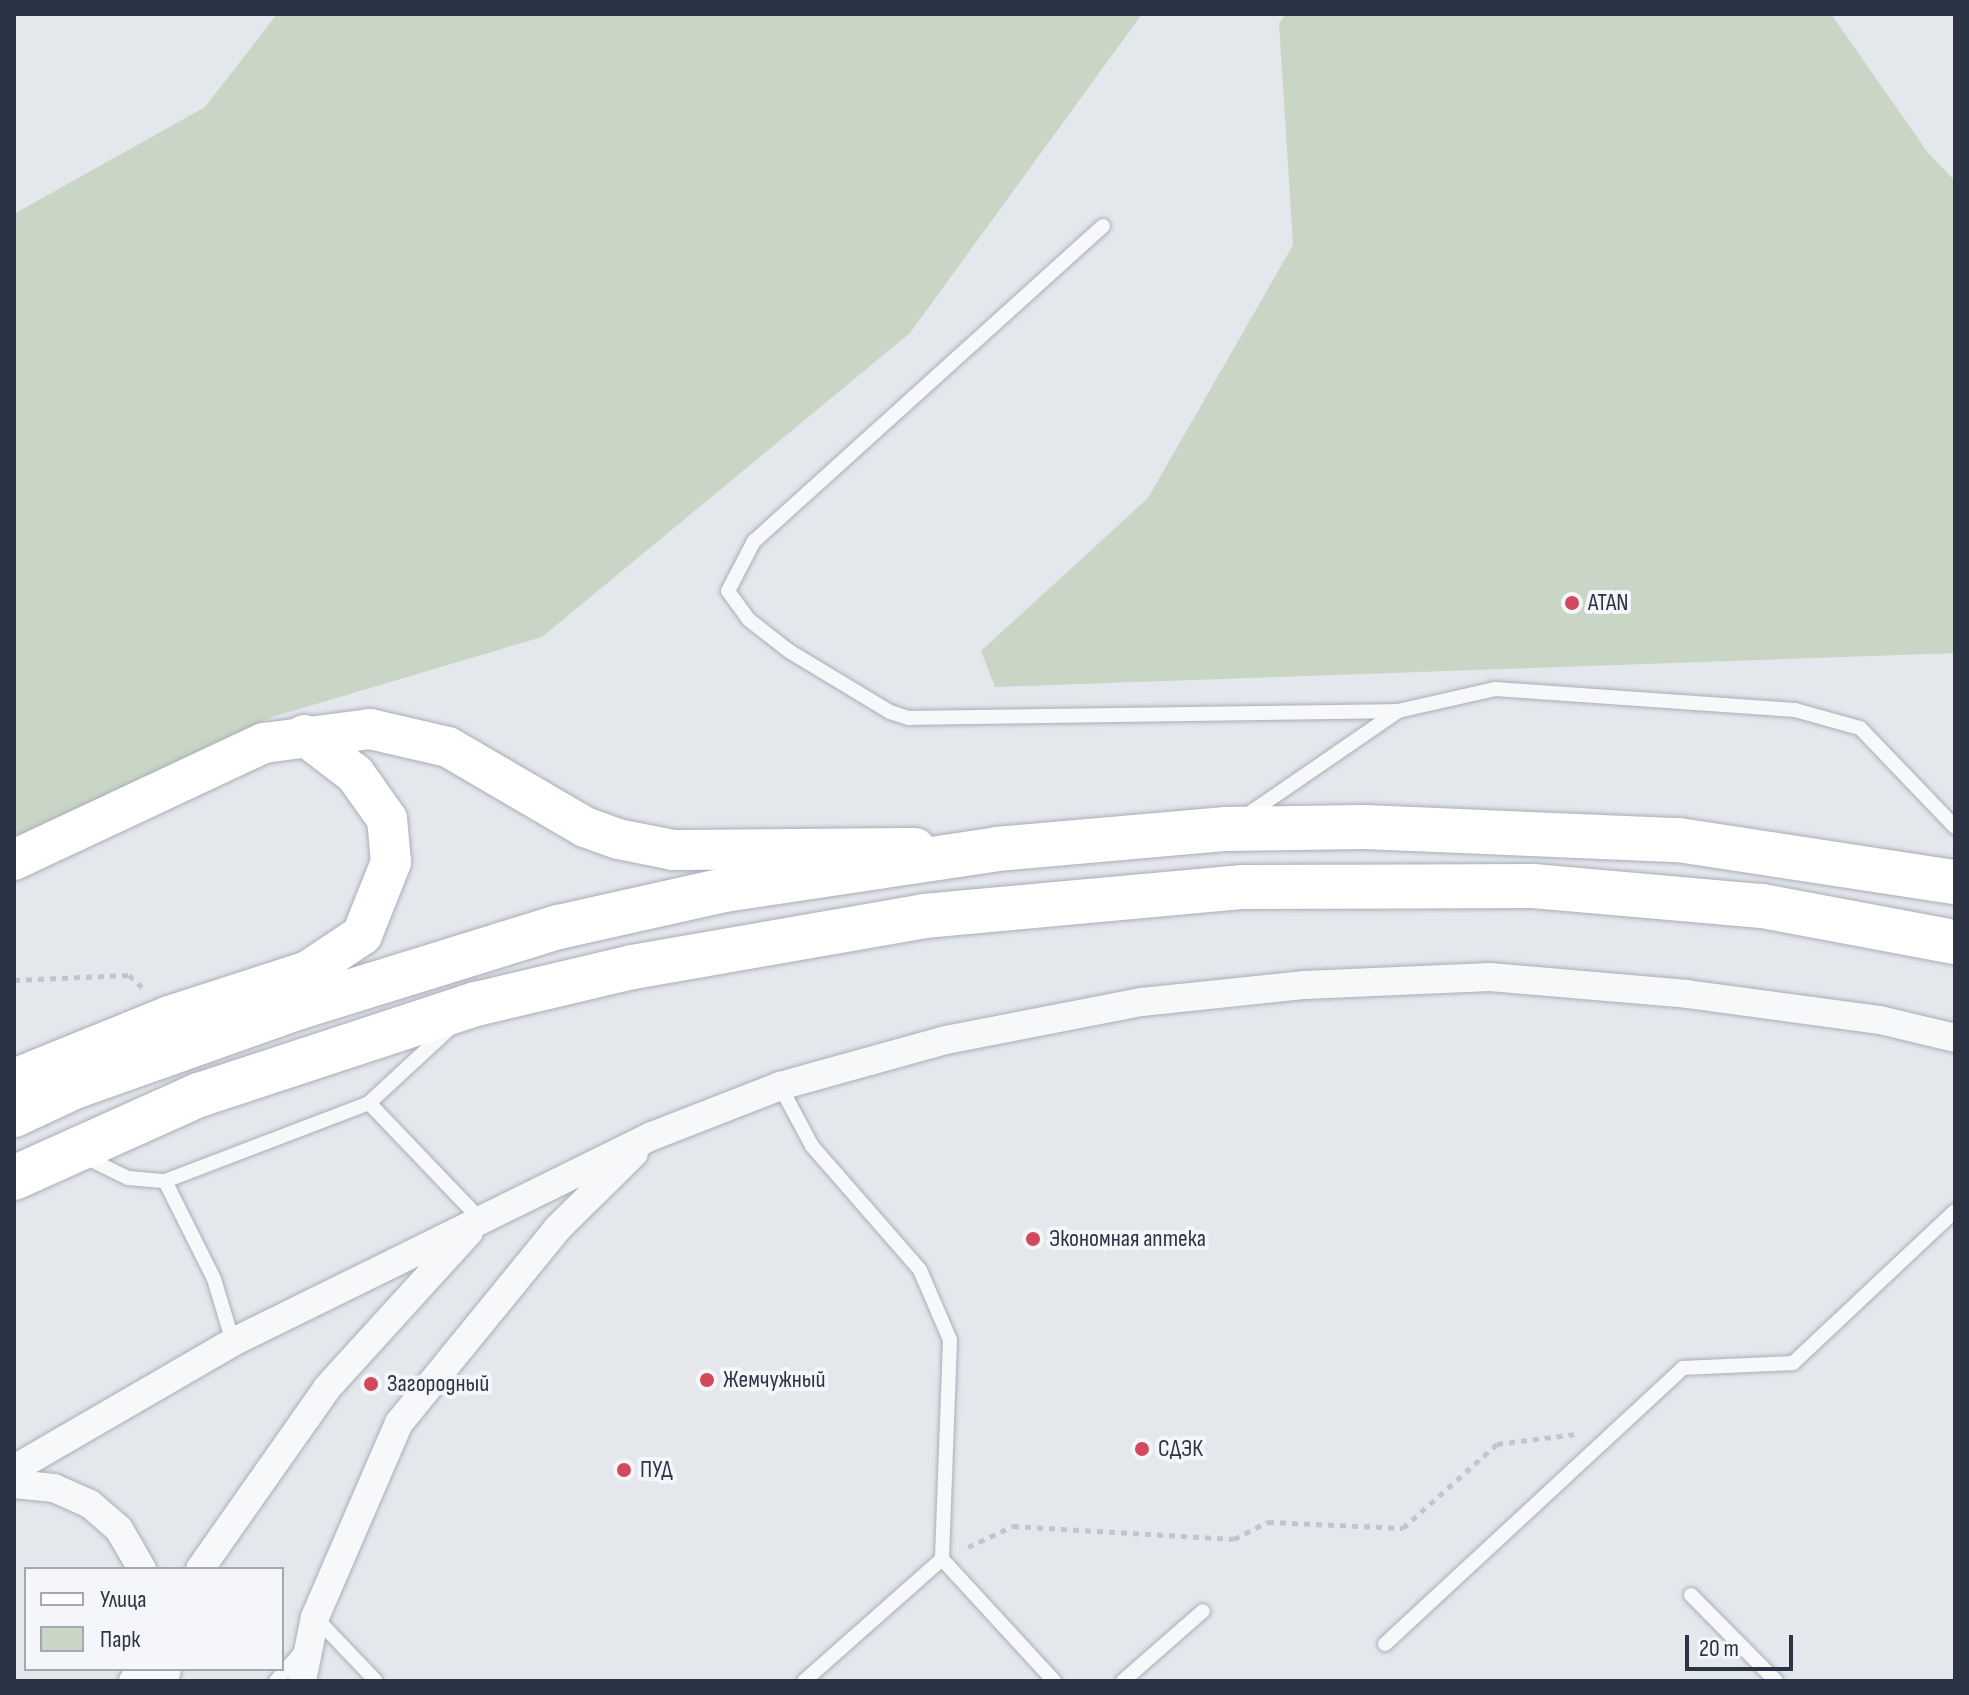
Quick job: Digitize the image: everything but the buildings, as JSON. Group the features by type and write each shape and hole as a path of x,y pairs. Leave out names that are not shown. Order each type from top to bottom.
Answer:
{"main road":[{"path":"14,860 264,743 304,735 370,729 448,747 585,827 673,850 772,845 997,849"},
{"path":"14,1079 169,1016 308,971 362,935 391,862 387,819 355,774 304,735"},
{"path":"14,1115 74,1087 300,1007 559,927 724,890 997,849 1226,829 1364,827 1679,840 1955,882"},
{"path":"14,1178 69,1149 199,1095 476,1004 633,967 924,916 1241,887 1533,886 1762,906 1955,942"}],"street":[{"path":"14,1469 233,1342 652,1136 780,1086 946,1040 1142,1002 1305,985 1474,978 1687,994 1880,1020 1955,1038"},
{"path":"302,1681 313,1629 399,1423 557,1229 652,1136"},
{"path":"201,1567 327,1388 480,1219"},
{"path":"14,1484 54,1488 90,1504 119,1529 141,1567"}],"lane":[{"path":"1103,226 754,541 728,591 748,619 789,651 890,712 909,718 1398,711 1495,689 1795,710 1860,728 1955,827"},
{"path":"1226,829 1398,711"},
{"path":"69,1149 128,1178 165,1181 369,1103 476,1004"},
{"path":"780,1086 812,1146 920,1270 950,1340 942,1559 1054,1681"},
{"path":"369,1103 480,1219"},
{"path":"165,1181 214,1279 233,1342"},
{"path":"1385,1644 1683,1368 1793,1363 1955,1211"},
{"path":"804,1681 942,1559"},
{"path":"1691,1595 1776,1681"},
{"path":"1123,1681 1203,1611"},
{"path":"284,1670 313,1629 376,1681"}],"path":[{"path":"14,980 129,975 150,994"},
{"path":"942,1559 1013,1526 1234,1539 1268,1522 1403,1528 1497,1444 1614,1432"}],"green space":[{"path":"277,14 1142,14 910,333 542,637 269,718 14,839 14,214 205,107"},
{"path":"1286,14 1831,14 1928,153 1955,181 1955,653 995,687 981,651 1148,498 1293,245 1279,23"}],"place":[{"name":"ATAN","path":"1572,603"},
{"name":"Экономная аптека","path":"1033,1239"},
{"name":"Жемчужный","path":"707,1380"},
{"name":"Загородный","path":"371,1384"},
{"name":"СДЭК","path":"1142,1449"},
{"name":"ПУД","path":"624,1470"}]}
